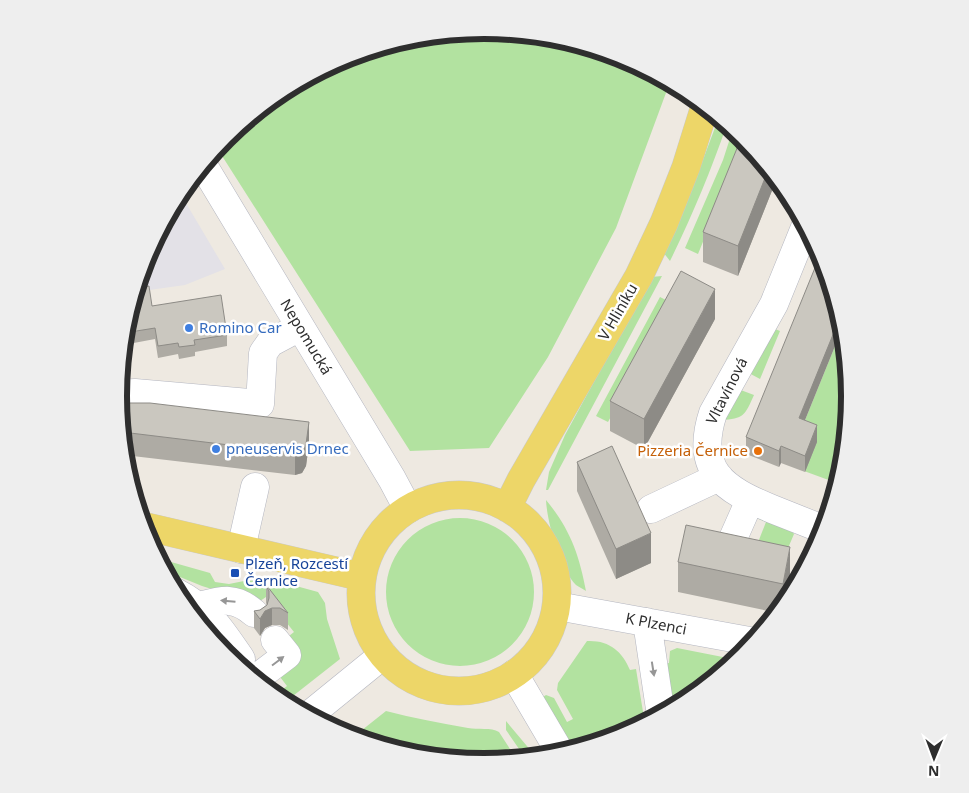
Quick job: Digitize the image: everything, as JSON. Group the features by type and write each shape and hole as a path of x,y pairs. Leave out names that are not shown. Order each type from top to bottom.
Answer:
{"main road":[{"name":"V Hliníku","path":"507,508 521,480 639,276 664,224 686,167 703,114"},
{"path":"458,495 483,498 507,508 526,521 541,539 552,560 557,582 557,606 549,632 535,656 514,674 488,687 459,691 430,687 404,674 383,655 369,631 362,604 362,577 371,550 386,527 408,509 432,499 458,495"},
{"path":"152,528 362,577"}],"street":[{"name":"Nepomucká","path":"207,172 392,479 408,509"},
{"name":"Vltavínová","path":"803,234 774,304 713,413 708,430 706,448 709,460 722,482 739,495 817,527"},
{"path":"127,393 260,404 263,353 270,343 300,327"},
{"path":"651,509 719,477"},
{"path":"242,549 255,487"},
{"path":"730,543 750,500"},
{"path":"189,598 223,600 241,604 254,613"},
{"name":"K Plzenci","path":"557,606 745,640"},
{"path":"196,607 212,619 236,652"},
{"path":"647,622 660,708"},
{"path":"261,675 287,655 275,640"},
{"path":"315,711 383,655"},
{"path":"514,674 557,746"}],"shaded area":[{"path":"185,201 225,269 185,285 143,291 164,238"}],"green space":[{"path":"484,39 531,42 554,46 577,51 621,66 667,90 616,228 548,357 489,448 410,451 222,155 267,113 286,99 326,76 348,66 392,51 438,42"},
{"path":"716,125 724,132 701,193 670,261 663,252 689,197"},
{"path":"730,138 741,148 698,254 685,248 723,160"},
{"path":"662,276 548,490 546,490 549,472 565,435 651,277"},
{"path":"660,297 672,303 608,422 596,416"},
{"path":"770,327 780,331 760,379 747,372"},
{"path":"837,340 842,396 839,443 832,481 804,471 799,435"},
{"path":"738,389 754,395 746,411 739,417 721,420"},
{"path":"546,500 561,521 572,542 577,554 586,591 576,585 570,578 560,557 555,545"},
{"path":"754,511 790,527 794,534 780,567 755,550 766,522 752,516"},
{"path":"460,518 488,524 512,540 528,564 534,592 528,620 512,644 488,660 460,666 432,660 408,644 392,620 386,592 392,564 408,540 432,524"},
{"path":"167,561 210,573 215,582 229,584 244,581 274,580 318,592 325,603 327,619 340,659 291,697 281,690 287,686 277,673 284,640 294,632 266,597 257,603 180,577 177,578"},
{"path":"587,641 602,642 619,652 630,670 636,669 644,717 599,735 569,744 543,697 546,695 554,698 567,722 573,719 557,690 558,683"},
{"path":"677,648 728,658 702,680 672,701 662,664 669,663 670,651"},
{"path":"386,711 468,728 496,730 512,753 484,754 438,751 392,742 360,731"},
{"path":"506,721 531,751 521,752 506,730"}],"building":[{"path":"738,145 766,176 738,246 703,232"},
{"path":"816,264 830,304 835,329 799,418 817,425 805,456 781,446 779,451 746,437"},
{"path":"681,271 715,289 644,419 610,401"},
{"path":"149,286 152,306 221,295 227,335 194,340 195,345 179,347 178,343 158,346 155,328 133,332 145,287"},
{"path":"127,403 150,403 309,422 306,444 302,451 295,453 129,433"},
{"path":"612,446 651,533 616,549 577,462"},
{"path":"686,525 790,547 783,584 678,562"},
{"path":"266,586 288,613 280,608 272,608 265,611 260,619 254,611 260,610 267,605 269,591"}],"place":[{"name":"Romino Car","path":"189,328"},
{"name":"pneuservis Drnec","path":"216,449"},
{"name":"Pizzeria Černice","path":"758,451"},
{"name":"Plzeň, Rozcestí Černice","path":"235,573"}]}
